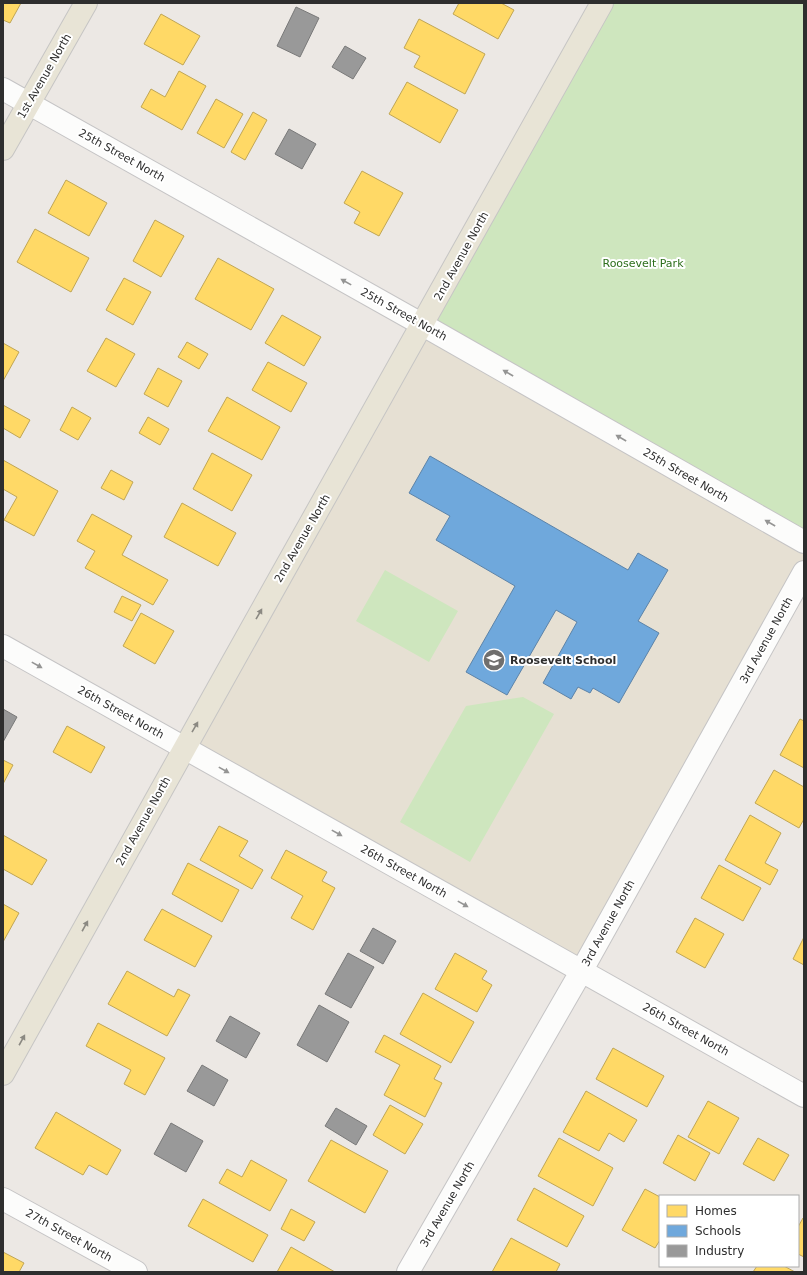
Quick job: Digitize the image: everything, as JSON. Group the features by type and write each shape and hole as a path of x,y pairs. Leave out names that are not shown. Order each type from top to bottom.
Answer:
{"main road":[{"name":"1st Avenue North","path":"3,149 86,3"},
{"name":"2nd Avenue North","path":"3,1074 183,747 423,325 602,3"}],"street":[{"name":"25th Street North","path":"3,89 423,325 804,542"},
{"name":"3rd Avenue North","path":"408,1272 582,970 804,572"},
{"name":"26th Street North","path":"3,646 804,1096"},
{"name":"27th Street North","path":"3,1199 136,1272"}],"shaded area":[{"name":"Roosevelt School","path":"423,325 804,542 804,572 582,970 183,747"}],"green space":[{"name":"Roosevelt Park","path":"602,3 804,3 804,542 423,325"},
{"path":"385,570 458,611 429,662 356,621"},
{"path":"523,697 554,714 470,862 400,822 466,706"}],"building: Homes":[{"path":"3,3 21,3 10,23 3,20"},
{"path":"459,3 501,3 514,10 498,39 453,14"},
{"path":"161,14 200,36 183,65 144,44"},
{"path":"419,19 485,54 465,94 414,67 420,56 404,48"},
{"path":"179,71 206,86 182,130 141,107 151,89 165,97"},
{"path":"407,82 458,110 440,143 389,114"},
{"path":"216,99 243,114 224,148 197,133"},
{"path":"253,112 267,120 245,160 231,152"},
{"path":"362,171 403,193 379,236 354,223 360,212 344,203"},
{"path":"66,180 107,203 89,236 48,213"},
{"path":"155,220 184,236 161,277 133,261"},
{"path":"35,229 89,258 71,292 17,262"},
{"path":"218,258 274,289 251,330 195,299"},
{"path":"124,278 151,292 133,325 106,310"},
{"path":"282,315 321,337 304,366 265,343"},
{"path":"106,338 135,354 116,387 87,371"},
{"path":"187,342 208,354 199,369 178,357"},
{"path":"3,343 19,352 3,381"},
{"path":"268,362 307,383 291,412 252,390"},
{"path":"158,368 182,381 168,407 144,394"},
{"path":"227,397 280,427 262,460 208,431"},
{"path":"3,405 30,420 20,438 3,428"},
{"path":"72,407 91,418 78,440 60,430"},
{"path":"148,417 169,429 160,445 139,433"},
{"path":"212,453 252,475 232,511 193,489"},
{"path":"3,460 58,491 34,536 4,520 17,497 3,489"},
{"path":"111,470 133,482 124,500 101,488"},
{"path":"182,503 236,533 218,566 164,537"},
{"path":"92,514 132,536 122,555 168,580 153,605 85,568 95,551 77,541"},
{"path":"122,596 141,605 132,621 114,612"},
{"path":"141,613 174,631 155,664 123,646"},
{"path":"800,719 804,721 804,768 780,755"},
{"path":"67,726 105,747 91,773 53,752"},
{"path":"3,760 13,765 3,784"},
{"path":"774,770 804,787 804,819 799,828 755,803"},
{"path":"750,815 781,833 765,863 778,870 770,885 725,860"},
{"path":"219,826 248,841 239,856 263,870 252,889 200,860"},
{"path":"3,835 47,860 32,885 3,869"},
{"path":"286,850 327,872 322,881 335,888 313,930 291,918 303,896 271,878"},
{"path":"188,863 239,890 222,922 172,894"},
{"path":"719,865 761,888 743,921 701,898"},
{"path":"3,904 19,913 3,942"},
{"path":"162,909 212,936 195,967 144,940"},
{"path":"695,918 724,934 705,968 676,952"},
{"path":"804,937 804,965 793,959"},
{"path":"455,953 487,971 482,979 492,985 477,1012 435,989"},
{"path":"127,971 174,997 178,989 190,995 167,1036 108,1004"},
{"path":"423,993 474,1022 451,1063 400,1034"},
{"path":"98,1023 165,1058 145,1095 124,1084 131,1070 86,1046"},
{"path":"384,1035 441,1066 434,1079 442,1083 425,1117 384,1095 400,1065 375,1052"},
{"path":"613,1048 664,1076 647,1107 596,1079"},
{"path":"586,1091 637,1120 624,1142 609,1133 599,1151 563,1132"},
{"path":"708,1101 739,1118 719,1154 688,1137"},
{"path":"390,1105 423,1124 405,1154 373,1135"},
{"path":"56,1112 121,1150 107,1175 89,1165 83,1175 35,1148"},
{"path":"678,1135 710,1153 695,1181 663,1163"},
{"path":"559,1138 613,1168 593,1206 538,1176"},
{"path":"758,1138 789,1155 774,1181 743,1164"},
{"path":"331,1140 388,1171 365,1213 308,1181"},
{"path":"251,1160 287,1180 270,1211 219,1183 227,1169 242,1177"},
{"path":"534,1188 584,1216 567,1247 517,1220"},
{"path":"645,1189 659,1196 659,1242 655,1248 622,1230"},
{"path":"203,1199 268,1235 253,1262 188,1226"},
{"path":"291,1209 315,1222 304,1241 281,1229"},
{"path":"803,1218 804,1257 799,1254 799,1225"},
{"path":"511,1238 560,1264 556,1272 492,1272"},
{"path":"291,1247 335,1272 277,1272"},
{"path":"3,1252 24,1263 19,1272 3,1272"},
{"path":"756,1267 786,1267 795,1272 753,1272"}],"building: Schools":[{"path":"430,456 628,570 638,553 668,570 638,621 659,633 619,703 593,688 590,693 578,687 571,699 543,683 577,622 556,610 507,695 466,672 515,586 436,540 450,516 409,493"}],"building: Industry":[{"path":"296,7 319,18 300,57 277,46"},
{"path":"345,46 366,58 353,79 332,67"},
{"path":"289,129 316,144 302,169 275,154"},
{"path":"3,709 17,717 3,742"},
{"path":"373,928 396,941 383,964 360,951"},
{"path":"348,953 374,967 351,1008 325,994"},
{"path":"319,1005 349,1022 327,1062 297,1045"},
{"path":"230,1016 260,1033 246,1058 216,1041"},
{"path":"202,1065 228,1080 214,1106 187,1091"},
{"path":"336,1108 367,1126 356,1145 325,1126"},
{"path":"171,1123 203,1141 186,1172 154,1154"}],"place":[{"name":"Roosevelt School","path":"494,660"}]}
